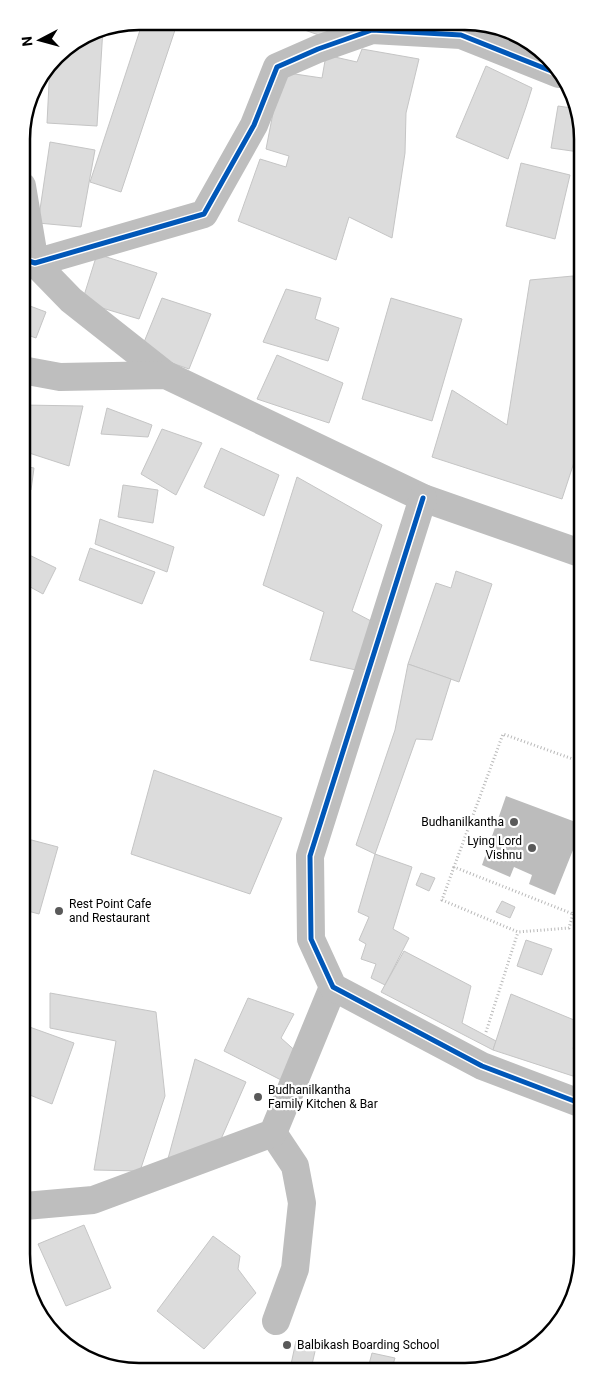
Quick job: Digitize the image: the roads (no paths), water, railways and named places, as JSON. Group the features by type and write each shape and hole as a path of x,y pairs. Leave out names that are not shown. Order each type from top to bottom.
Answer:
{"street":[{"path":"30,260 204,214 254,125 277,67 318,48 372,30 462,35 549,70"},
{"path":"30,263 71,300 166,375 423,498 574,551"},
{"path":"30,372 60,378 166,375"},
{"path":"423,498 310,856 311,939 333,987 476,1063 574,1101"},
{"path":"30,1206 93,1200 273,1132 333,987"},
{"path":"273,1132 295,1166 302,1203 295,1269 276,1321"}],"place":[{"name":"Budhanilkantha","path":"514,822"},
{"name":"Lying Lord Vishnu","path":"532,848"},
{"name":"Rest Point Cafe and Restaurant","path":"59,911"},
{"name":"Budhanilkantha Family Kitchen & Bar","path":"258,1097"},
{"name":"Balbikash Boarding School","path":"287,1345"}]}
